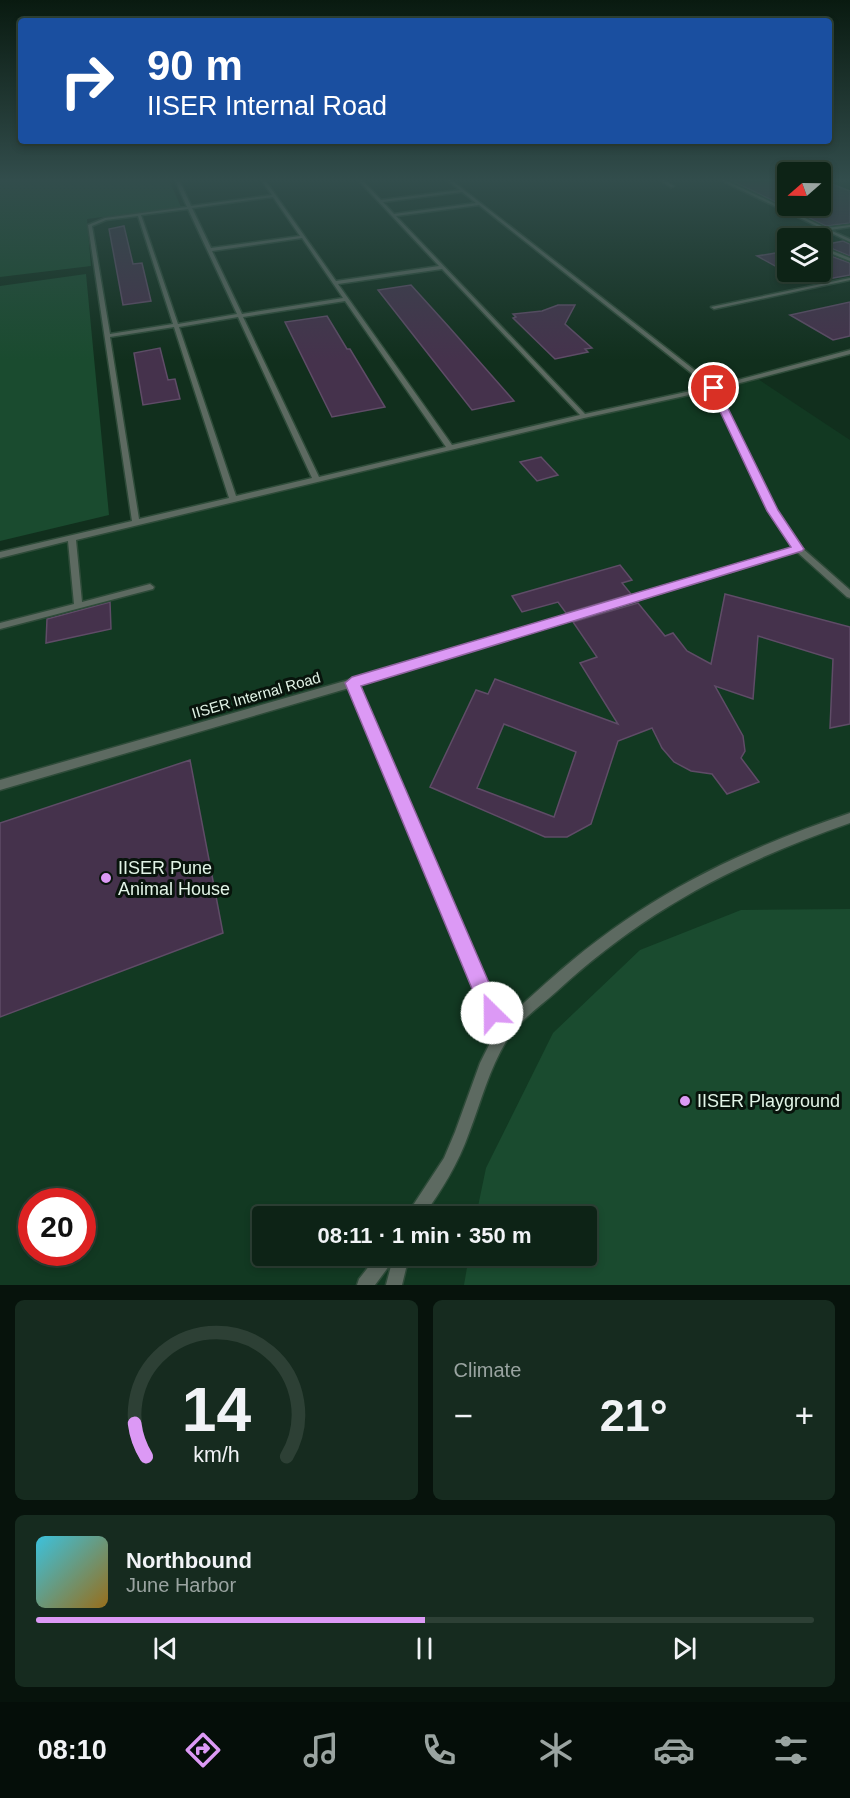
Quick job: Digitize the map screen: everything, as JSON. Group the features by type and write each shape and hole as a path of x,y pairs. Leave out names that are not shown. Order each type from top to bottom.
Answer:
{"lane":[{"path":"92,240 136,522"},
{"path":"148,240 233,499"},
{"path":"204,240 316,480"},
{"path":"209,250 282,240"},
{"path":"305,240 450,447"},
{"path":"417,240 584,416"},
{"path":"526,240 714,388 772,511 798,549 850,595"},
{"path":"831,251 850,260"},
{"path":"335,283 443,267"},
{"path":"714,307 850,279"},
{"path":"108,336 346,299"},
{"path":"0,555 450,447 714,388 850,352"},
{"path":"72,538 78,606"},
{"name":"IISER Internal Road","path":"0,784 352,683 798,549"},
{"path":"0,626 150,587"},
{"path":"352,683 501,1035"},
{"path":"421,1206 449,1163 481,1076 501,1035 572,967 644,911 715,871 794,836 850,818"},
{"path":"365,1285 379,1266"},
{"path":"394,1285 399,1266"}],"shaded area":[{"path":"0,240 89,240 91,266 0,277"},
{"path":"86,274 109,515 0,541 0,286"},
{"path":"758,379 850,440 850,1285 0,1285 0,553 584,416"},
{"name":"IISER Playground","path":"850,909 850,1285 464,1285 467,1266 597,1266 597,1206 478,1206 486,1168 553,1033 640,950 741,910"}],"building":[{"path":"111,240 127,240 133,264 142,263 151,301 123,305"},
{"path":"843,241 850,244 850,256 831,248 831,243"},
{"path":"777,253 777,267 757,256"},
{"path":"831,256 850,263 850,275 831,278"},
{"path":"411,285 514,401 472,410 378,290"},
{"path":"850,302 850,336 833,340 790,315"},
{"path":"558,305 575,305 565,324 592,348 585,349 588,352 555,359 513,318 516,317 513,314 542,311"},
{"path":"327,316 385,407 332,417 285,322"},
{"path":"160,348 168,380 175,379 180,399 143,405 134,353"},
{"path":"541,457 558,475 537,481 520,462"},
{"path":"620,565 632,580 622,583 631,594 566,613 558,602 522,612 512,596"},
{"path":"725,594 850,627 850,724 830,728 833,659 758,636 753,699 715,686 743,736 745,751 741,758 759,782 727,794 712,774 691,771 674,762 662,748 652,728 618,741 591,824 567,837 545,837 430,787 476,690 488,694 495,679 618,724 580,663 597,657 573,622 638,603 665,636 673,633 687,651 711,664","holes":["504,724 576,752 554,817 477,788"]},
{"path":"110,602 111,629 46,643 47,619"},
{"name":"IISER Pune Animal House","path":"190,760 223,933 0,1017 0,823"}],"place":[{"name":"IISER Pune Animal House","path":"106,878"},
{"name":"IISER Playground","path":"685,1101"}],"route":[{"path":"492,1013 352,683 798,549 772,511 714,388"}]}
